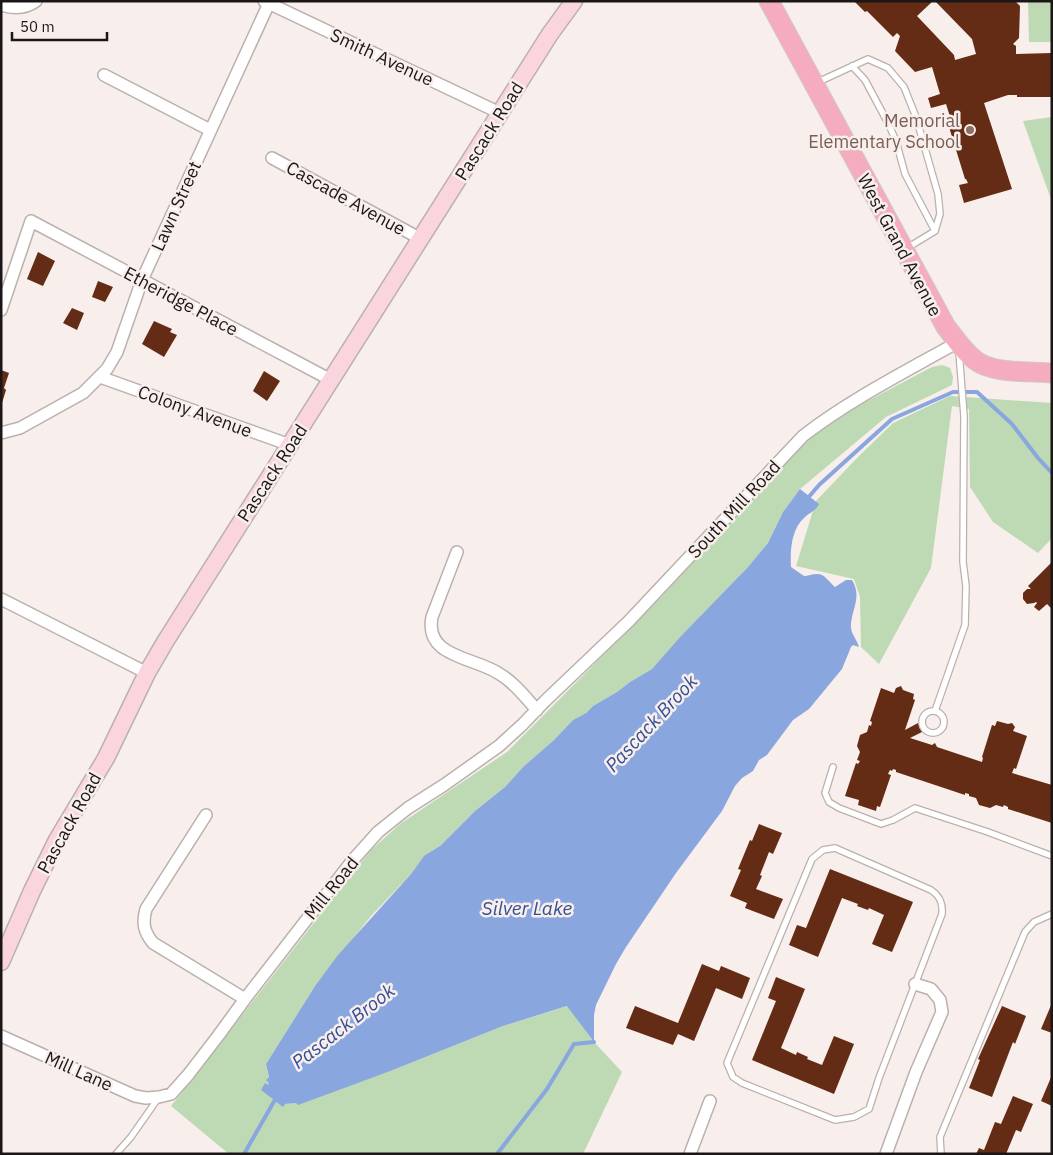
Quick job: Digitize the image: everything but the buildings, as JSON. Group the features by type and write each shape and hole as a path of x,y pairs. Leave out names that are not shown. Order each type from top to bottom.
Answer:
{"main road":[{"name":"West Grand Avenue","path":"769,1 940,319 974,360 985,366 1000,369 1052,372"}],"street":[{"path":"1,5 10,8 21,8 36,1"},
{"name":"Pascack Road","path":"1,962 32,891 58,840 106,758 147,673 187,606 550,34 574,1"},
{"name":"Smith Avenue","path":"268,2 500,113"},
{"name":"Lawn Street","path":"1,433 20,428 83,393 100,377 117,352 142,280 268,2"},
{"path":"104,75 210,130"},
{"name":"Cascade Avenue","path":"272,158 421,239"},
{"name":"Etheridge Place","path":"1,310 31,222 331,380"},
{"name":"South Mill Road","path":"537,710 630,621 803,436 884,383 958,342"},
{"name":"Colony Avenue","path":"100,377 290,445"},
{"path":"457,552 432,617 430,626 432,635 437,644 444,650 487,666 500,673 514,684 537,710"},
{"path":"1,599 147,673"},
{"name":"Mill Road","path":"159,1097 171,1094 181,1084 352,861 378,832 408,808 444,786 499,746 537,710"},
{"path":"206,815 146,909 143,918 144,927 147,936 153,943 245,999"},
{"path":"886,1154 916,1072 942,1012 940,1000 931,989 915,984"},
{"name":"Mill Lane","path":"1,1036 135,1096 146,1098 159,1097"},
{"path":"690,1154 710,1101"}],"lane":[{"path":"814,84 868,59 888,68 904,87 916,117 938,194 940,214 935,231 903,250"},
{"path":"852,66 865,80 888,123 896,141 906,174 935,231"},
{"path":"935,711 964,625 966,586 963,562 964,416 958,342"},
{"path":"833,767 826,793 829,802 840,808 881,824 915,808 1052,856"},
{"path":"836,848 936,893 941,901 942,914 915,984 869,1109 861,1114 835,1120 742,1083 732,1077 727,1063 812,860 823,850 836,848"},
{"path":"941,1154 940,1137 1025,932 1034,922 1052,914"},
{"path":"116,1154 132,1137 159,1097"}],"green space":[{"path":"1028,1 1052,1 1052,42 1029,42"},
{"path":"1052,117 1052,202 1023,121"},
{"path":"942,365 950,368 953,377 952,385 886,417 800,489 783,512 768,543 748,567 680,637 652,669 573,720 554,740 523,767 505,787 475,811 440,846 422,859 411,874 371,916 315,986 266,1064 270,1083 268,1085 285,1104 296,1103 393,1070 503,1026 568,1006 594,1042 622,1072 583,1154 229,1154 171,1106 370,851 400,824 507,752 664,594 797,449 841,415 932,367"},
{"path":"950,396 1052,403 1052,538 1038,553 993,522 970,487 969,409 952,406 931,568 879,664 861,647 860,597 854,579 796,566 816,501 893,423"}],"water":[{"name":"Silver Lake","path":"800,489 819,504 800,522 794,534 791,547 791,567 804,576 822,575 835,587 846,580 852,580 856,599 851,628 859,647 853,645 851,647 842,669 809,709 793,720 767,755 759,760 753,771 742,778 735,786 722,811 676,873 626,947 596,1005 594,1042 567,1006 503,1026 393,1070 298,1105 296,1103 285,1104 283,1107 261,1090 265,1083 268,1085 269,1083 266,1080 269,1077 266,1064 315,986 338,955 411,874 424,856 440,846 475,811 505,787 523,767 554,740 573,720 652,669 680,637 748,567 768,543 783,512"}],"waterway":[{"name":"Pascack Brook","path":"807,499 819,485 892,419 953,392 977,392 1012,424 1052,473"},
{"path":"497,1154 547,1089 574,1044 594,1042"},
{"name":"Pascack Brook","path":"244,1154 276,1098"}],"place":[{"name":"Memorial Elementary School","path":"970,130"}]}
